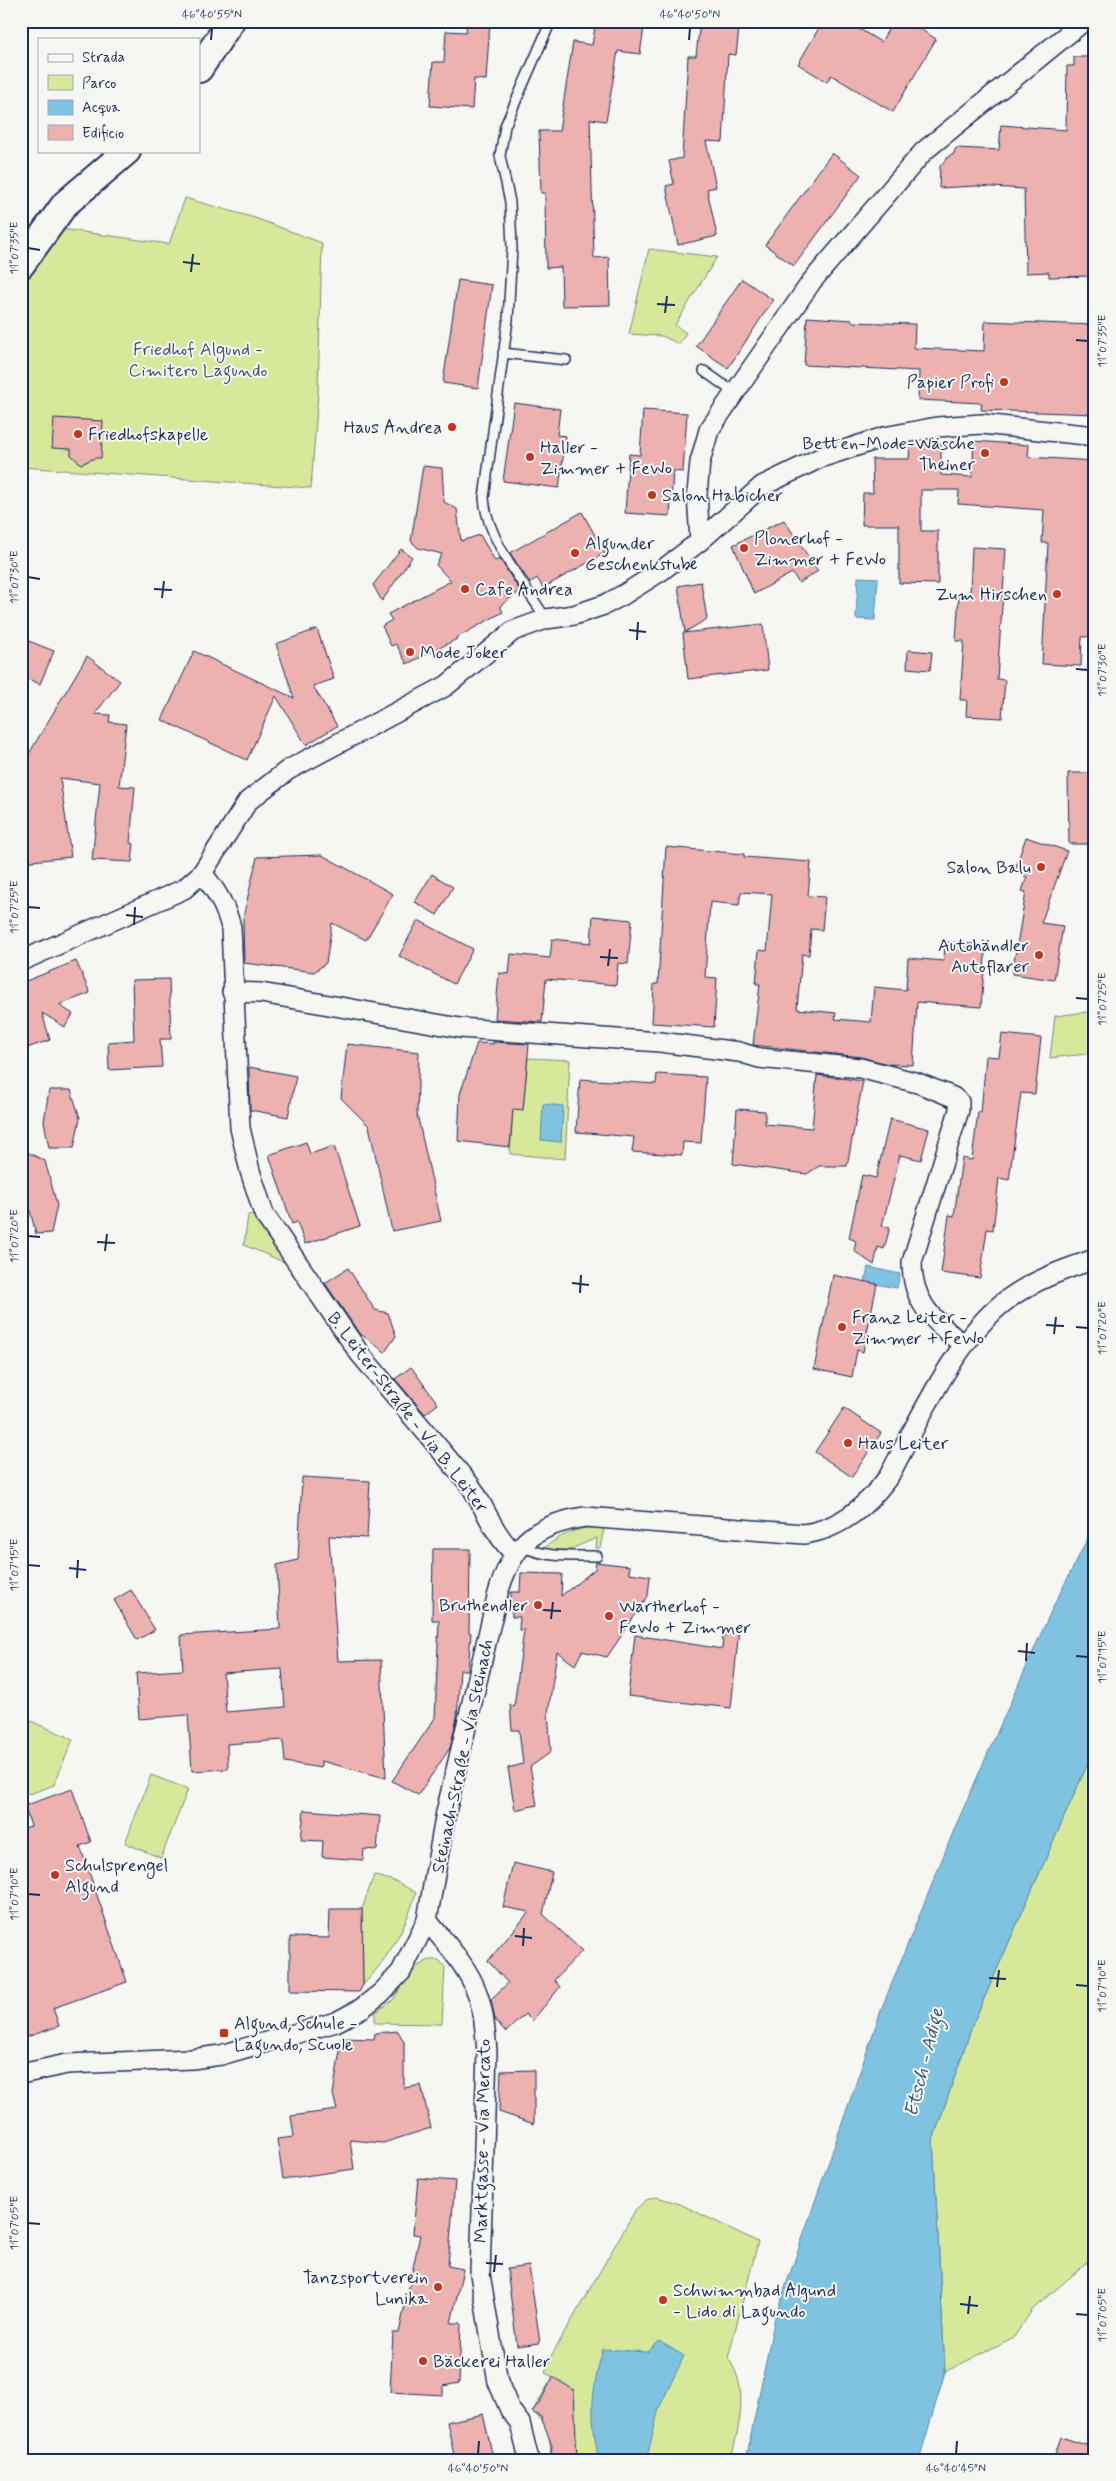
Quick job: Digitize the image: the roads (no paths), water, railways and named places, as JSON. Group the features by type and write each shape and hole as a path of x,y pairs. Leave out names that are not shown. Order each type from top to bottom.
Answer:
{"main road":[{"path":"200,68 231,21"},
{"path":"21,265 65,204 126,152"}],"street":[{"path":"700,541 697,494 704,446 709,430 812,281 924,151 1060,43 1084,21"},
{"path":"21,961 184,889 202,873 248,801 288,770 446,686 514,631 546,619 574,615 604,605 661,571 700,541 762,486 820,458 884,437 937,427 982,424 1095,436"},
{"name":"B. Leiter-Straße - Via B. Leiter","path":"202,873 217,892 226,910 230,927 240,1128 250,1171 264,1214 360,1354 470,1485 504,1544 517,1549"},
{"path":"232,992 261,993 460,1028 660,1042 739,1052 760,1058 860,1068 918,1083 953,1097 959,1102 959,1110 912,1262 912,1280 917,1296 932,1318 963,1345"},
{"path":"517,1549 560,1521 585,1518 804,1534 828,1528 859,1510 875,1496 889,1476 963,1345 984,1319 1009,1298 1050,1275 1095,1259"},
{"name":"Steinach-Straße - Via Steinach","path":"21,2074 67,2064 154,2062 211,2056 246,2049 336,2022 362,2008 381,1993 401,1972 427,1920 446,1812 504,1572 517,1549"},
{"name":"Marktgasse - Via Mercato","path":"427,1920 471,1979 477,1992 484,2026 487,2051 480,2274 498,2382 510,2410 520,2423 529,2460"}],"lane":[{"path":"546,619 492,532 485,515 484,486 508,320 512,248 510,202 500,156 505,126 551,21"},
{"path":"503,353 566,360"},
{"path":"704,371 735,392"},
{"path":"517,1549 554,1556 597,1556"}],"water":[{"path":"858,577 878,578 875,620 856,619"},
{"path":"543,1104 563,1106 561,1142 541,1140"},
{"path":"868,1267 900,1274 897,1288 865,1282"},
{"name":"Etsch - Adige","path":"1095,1524 1095,1747 972,2026 933,2140 945,2372 919,2460 746,2460 775,2317 883,2005 956,1825 1052,1609"},
{"path":"659,2341 684,2356 659,2408 647,2457 598,2456 593,2402 596,2378 603,2349 648,2352"}],"place":[{"name":"Papier Profi","path":"1004,382"},
{"name":"Haus Andrea","path":"452,427"},
{"name":"Friedhofskapelle","path":"78,434"},
{"name":"Betten-Mode-Wäsche Theiner","path":"985,453"},
{"name":"Haller - Zimmer + FeWo","path":"530,457"},
{"name":"Salon Habicher","path":"652,495"},
{"name":"Plonerhof - Zimmer + FeWo","path":"744,548"},
{"name":"Algunder Geschenkstube","path":"575,553"},
{"name":"Cafe Andrea","path":"465,589"},
{"name":"Zum Hirschen","path":"1057,594"},
{"name":"Mode Joker","path":"410,652"},
{"name":"Salon Balu","path":"1041,867"},
{"name":"Autohändler Autoflarer","path":"1039,955"},
{"name":"Franz Leiter - Zimmer + FeWo","path":"842,1327"},
{"name":"Haus Leiter","path":"848,1443"},
{"name":"Bruthendler","path":"538,1605"},
{"name":"Wartherhof - FeWo + Zimmer","path":"609,1616"},
{"name":"Schulsprengel Algund","path":"55,1875"},
{"name":"Algund, Schule - Lagundo, Scuole","path":"224,2033"},
{"name":"Tanzsportverein Lunika","path":"438,2287"},
{"name":"Schwimmbad Algund - Lido di Lagundo","path":"663,2300"},
{"name":"Bäckerei Haller","path":"423,2361"}],"park label":[{"name":"Friedhof Algund - Cimitero Lagundo","path":"198,359"}]}
